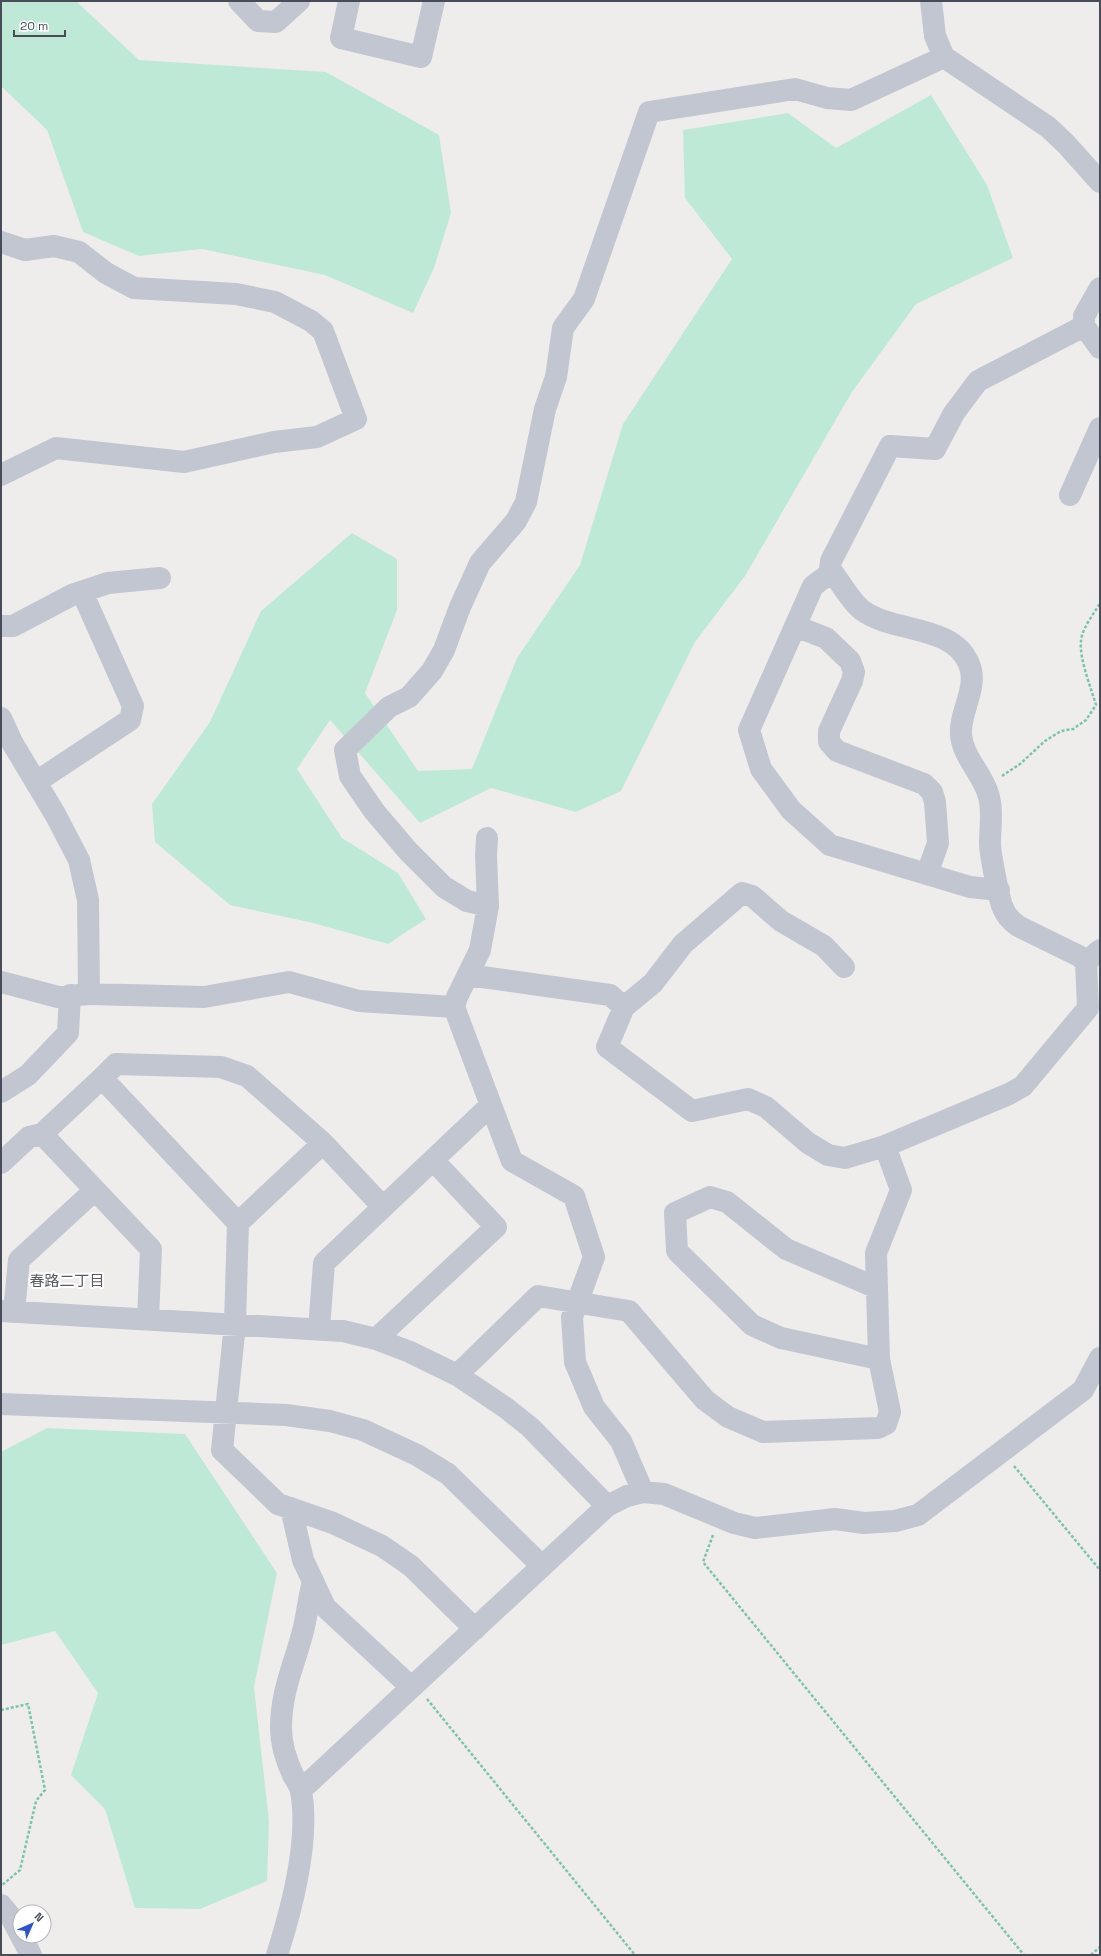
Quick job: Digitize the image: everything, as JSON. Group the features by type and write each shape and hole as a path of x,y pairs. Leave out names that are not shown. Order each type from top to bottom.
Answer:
{"street":[{"path":"239,1 258,21 276,22 299,1"},
{"path":"349,1 341,38 421,57 434,1"},
{"path":"931,1 935,36 944,57 1048,127 1066,144 1100,182"},
{"path":"488,906 467,901 444,887 408,851 374,811 350,776 345,750 390,708 409,697 432,671 444,650 460,607 480,563 516,521 526,502 545,409 556,377 563,328 584,299 649,112 795,89 827,98 851,100 944,57"},
{"path":"1,242 25,250 54,246 79,252 106,273 134,288 236,294 275,302 311,321 323,331 356,419 318,437 274,442 184,462 56,448 1,475"},
{"path":"1100,288 1084,316 1084,326 1100,348"},
{"path":"844,968 824,946 781,921 752,896 742,893 683,944 653,983 624,1007 607,1047 692,1112 748,1099 766,1107 808,1143 828,1155 845,1158 885,1146 1009,1094 1023,1086 1094,1014 1093,956 1079,956 1018,926 1009,919 1002,906 990,845 990,800 986,786 963,747 960,733 973,677 970,664 962,651 945,639 873,616 861,610 830,569 831,561 890,446 935,449 954,413 978,381 1084,326"},
{"path":"1070,495 1100,428"},
{"path":"832,572 812,586 749,730 761,769 791,810 830,845 970,887 999,890"},
{"path":"1,626 13,626 72,595 108,583 160,578"},
{"path":"36,782 130,720 133,706 82,592"},
{"path":"795,626 826,638 850,661 854,672 852,681 829,731 829,742 837,751 924,784 932,792 935,802 938,843 928,874"},
{"path":"1,718 13,744 55,814 79,860 88,900 79,995 68,1033 28,1075 1,1092"},
{"path":"487,838 486,855 488,906 480,950 456,997 454,1007 512,1161 574,1196 594,1257 572,1317 575,1362 594,1407 621,1441 643,1492"},
{"path":"468,975 610,995 624,1007"},
{"path":"1,982 58,996 204,997 289,982 359,1001 454,1007"},
{"path":"1,1163 29,1137 42,1134 116,1064 221,1067 247,1076 323,1143 383,1207"},
{"path":"102,1078 238,1223 235,1324 222,1450 278,1504 333,1523 382,1546 411,1566 475,1629"},
{"path":"319,1329 324,1263 491,1105"},
{"path":"42,1134 151,1249 148,1319"},
{"path":"238,1223 323,1143"},
{"path":"456,1375 538,1296 629,1310 704,1400 728,1417 763,1432 878,1428 886,1424 890,1412 879,1359 876,1253 901,1190 885,1146"},
{"path":"376,1339 496,1227 433,1160"},
{"path":"95,1190 19,1260 8,1311 319,1329 344,1331 376,1339 410,1352 456,1375 506,1408 530,1427 607,1506"},
{"path":"877,1288 786,1249 728,1202 710,1197 675,1213 677,1251 752,1325 781,1338 879,1359"},
{"path":"301,1790 607,1506 627,1496 643,1492 664,1494 720,1518 755,1528 835,1519 864,1523 895,1521 918,1515 1083,1390 1100,1358"},
{"path":"1,1404 286,1415 330,1421 364,1430 417,1455 448,1474 542,1566"},
{"path":"290,1508 303,1560 325,1607 413,1686"},
{"path":"277,1955 286,1927 297,1879 303,1834 301,1790 284,1756 280,1731 281,1705 289,1672 302,1632 313,1580"},
{"path":"1,1905 12,1919"},
{"path":"25,1944 31,1955"}],"path":[{"path":"986,786 1020,764 1045,742 1061,731 1073,728 1086,720 1093,710 1096,705 1084,664 1081,641 1089,622 1100,603"},
{"path":"1002,1452 1100,1570"},
{"path":"720,1518 703,1562 1024,1955"},
{"path":"413,1686 635,1955"},
{"path":"1,1710 28,1704 45,1790 36,1801 20,1870 1,1886"},
{"path":"1091,1955 1100,1947"}],"green space":[{"path":"1,1 76,1 139,60 326,72 439,135 451,213 434,268 413,313 325,275 202,249 139,256 83,232 47,130 1,86"},
{"path":"931,95 987,185 1013,258 916,304 852,392 745,576 695,642 621,791 576,812 491,788 420,823 330,720 297,769 342,838 398,873 426,919 388,944 313,923 230,905 155,842 152,804 210,722 261,611 352,533 397,559 397,610 365,693 418,771 472,769 517,658 580,565 623,424 732,259 685,198 683,130 788,113 836,148"},
{"path":"47,1428 185,1434 277,1573 254,1687 269,1821 267,1881 200,1909 135,1908 105,1809 71,1775 98,1693 55,1631 1,1645 1,1452"}],"district":[{"name":"春路二丁目","path":"67,1280"}]}
